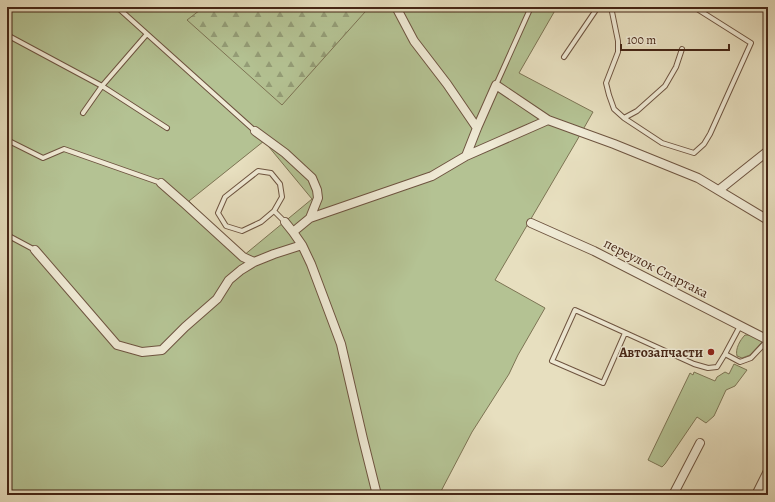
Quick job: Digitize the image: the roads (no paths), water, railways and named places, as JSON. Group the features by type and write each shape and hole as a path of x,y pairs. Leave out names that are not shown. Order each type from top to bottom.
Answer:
{"street":[{"path":"396,7 414,41 447,84 477,128"},
{"path":"466,156 496,85 548,120 614,144 698,178 768,220"},
{"path":"293,232 310,218 432,176 466,156 548,120"},
{"path":"255,131 285,153 312,178 317,190 318,198 310,218"},
{"path":"719,190 768,151"},
{"path":"161,183 243,258 254,262"},
{"path":"285,222 302,245 311,264 341,344 376,495"},
{"name":"переулок Спартака","path":"531,223 594,251 768,340"},
{"path":"35,250 117,345 142,352 162,350 185,327 217,299 229,280 240,270 254,262 302,245"},
{"path":"673,495 700,443"},
{"path":"756,495 768,471"}],"lane":[{"path":"117,7 255,131"},
{"path":"496,85 531,7"},
{"path":"564,57 598,7"},
{"path":"612,7 618,41 618,52 606,83 614,109 624,118 662,143 694,153 704,144 710,134 751,43 694,7"},
{"path":"7,34 102,86 167,128"},
{"path":"83,113 102,86 147,34"},
{"path":"624,118 637,111 665,86 676,68 682,49"},
{"path":"7,140 43,158 64,149 161,183"},
{"path":"258,171 271,173 280,184 282,197 274,211 261,222 242,231 226,226 218,214 225,197 258,171"},
{"path":"274,211 285,222"},
{"path":"7,235 35,250"},
{"path":"625,333 603,383 552,361 575,310 694,364 708,368 717,367 740,325"},
{"path":"725,354 740,362 751,358 768,340"}],"place":[{"name":"Автозапчасти","path":"711,352"}]}
